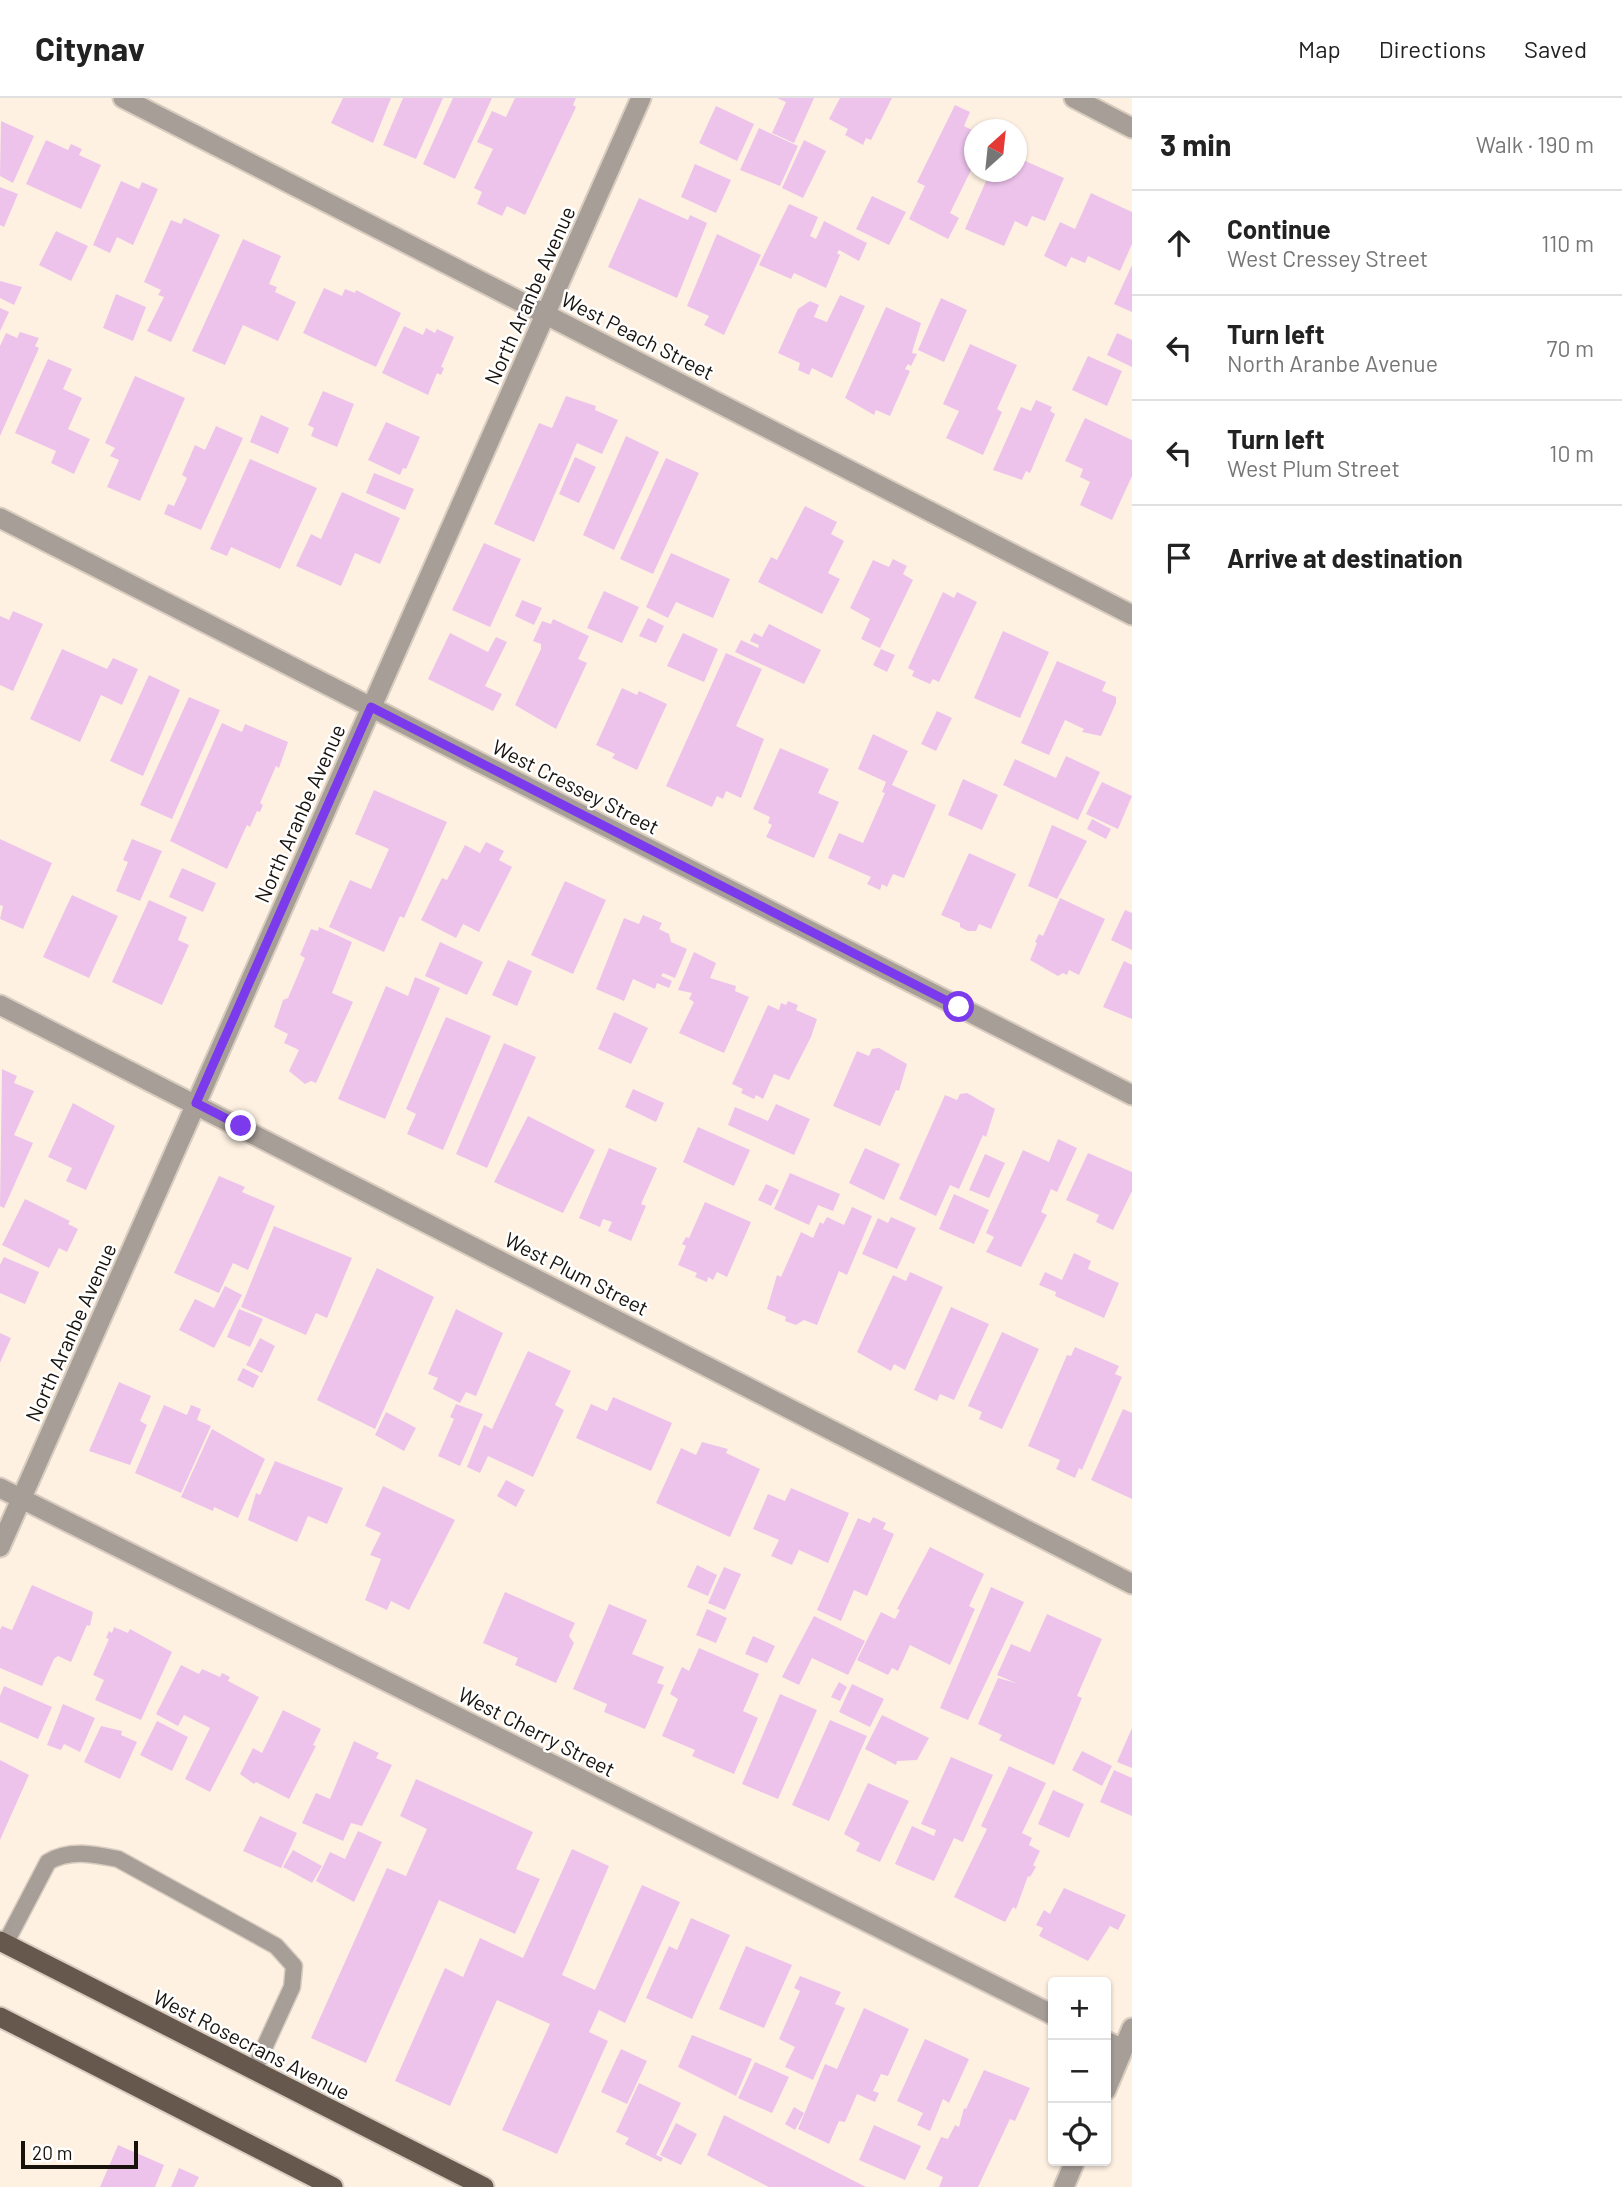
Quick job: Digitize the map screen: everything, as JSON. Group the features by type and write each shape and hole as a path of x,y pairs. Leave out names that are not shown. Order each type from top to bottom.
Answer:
{"main road":[{"name":"West Rosecrans Avenue","path":"3,1943 484,2187"},
{"path":"0,2017 333,2187"}],"street":[{"name":"West Peach Street","path":"122,98 1132,615"},
{"name":"North Aranbe Avenue","path":"0,1547 640,98"},
{"path":"1074,98 1132,128"},
{"name":"West Cressey Street","path":"0,518 1132,1095"},
{"name":"West Plum Street","path":"0,1005 1132,1584"},
{"name":"West Cherry Street","path":"0,1488 1048,2012"},
{"path":"1114,2045 1132,2028"},
{"path":"1064,2187 1074,2166"}],"lane":[{"path":"3,1943 48,1862 59,1855 80,1854 118,1859 276,1946 294,1966 292,1987 254,2070"}],"building":[{"path":"343,98 391,98 373,143 331,123"},
{"path":"403,98 443,98 416,159 383,145"},
{"path":"453,98 492,98 455,179 423,164"},
{"path":"515,98 576,98 573,105 576,107 525,215 507,206 502,216 477,204 482,192 474,188 493,149 477,142 492,111 506,117"},
{"path":"777,98 814,98 794,143 772,133 786,102"},
{"path":"840,98 892,98 871,140 866,138 863,145 845,135 848,129 829,119"},
{"path":"955,105 970,112 967,119 964,119 965,182 950,213 959,218 948,239 909,219 925,186 917,182"},
{"path":"716,106 754,124 737,161 699,143"},
{"path":"1,121 34,136 13,183 0,176"},
{"path":"759,128 798,146 780,186 740,170"},
{"path":"46,140 68,150 71,144 82,149 79,155 101,165 81,209 26,184"},
{"path":"804,140 826,151 803,198 782,188"},
{"path":"1027,162 1064,178 1045,221 1032,216 1027,227 1015,221 1004,246 965,229 986,182 1027,182"},
{"path":"695,164 731,180 716,213 681,197"},
{"path":"121,181 139,189 142,182 158,189 133,245 117,237 110,253 93,245"},
{"path":"0,187 18,194 4,227 0,225"},
{"path":"1091,193 1132,212 1132,244 1120,271 1088,256 1085,263 1071,257 1066,267 1044,256 1060,222 1075,229"},
{"path":"872,196 906,212 889,245 856,229"},
{"path":"639,198 688,220 690,215 707,223 677,298 608,267"},
{"path":"789,204 818,217 810,236 816,239 824,221 867,243 859,261 839,250 837,253 840,255 826,288 794,273 791,279 759,265"},
{"path":"184,218 220,235 171,342 147,331 164,297 158,295 161,290 144,282 171,220 181,224"},
{"path":"56,231 88,246 71,281 39,265"},
{"path":"717,234 761,255 724,335 704,325 709,316 687,306"},
{"path":"243,239 281,256 269,284 277,287 275,292 296,302 278,341 243,325 225,365 192,351"},
{"path":"1132,265 1132,312 1114,304"},
{"path":"0,281 22,287 14,305 0,298"},
{"path":"324,288 342,296 345,289 355,293 356,290 401,313 376,367 303,333"},
{"path":"116,294 146,307 133,341 103,328"},
{"path":"840,295 865,306 832,378 812,368 809,375 798,370 800,363 778,353 798,309 810,301 819,305 814,317 827,322"},
{"path":"941,298 967,310 944,362 918,350"},
{"path":"886,307 921,323 912,353 917,354 911,366 908,364 905,369 910,371 890,416 876,410 874,415 845,398"},
{"path":"0,308 9,312 0,331"},
{"path":"404,326 423,335 426,328 435,333 437,329 454,337 441,367 444,368 441,375 437,373 428,395 382,373"},
{"path":"20,332 39,338 35,346 39,348 0,436 0,346 6,333 17,338"},
{"path":"1117,333 1132,340 1132,367 1107,355"},
{"path":"970,344 1017,365 997,409 1002,412 983,455 946,438 959,411 943,404"},
{"path":"1088,356 1122,371 1107,406 1072,390"},
{"path":"48,359 72,369 63,389 82,398 68,429 90,439 74,474 51,463 56,451 15,433"},
{"path":"135,376 185,398 140,501 107,487 119,460 110,456 115,448 105,443"},
{"path":"323,391 354,404 337,447 311,436 314,428 308,425"},
{"path":"566,396 596,406 595,410 618,420 602,454 577,443 534,542 494,524 539,423 552,428"},
{"path":"1036,400 1052,407 1050,411 1055,414 1030,473 1026,471 1022,480 993,470 1021,407 1031,411"},
{"path":"261,415 289,428 278,454 250,442"},
{"path":"1085,418 1132,440 1132,476 1112,520 1080,505 1090,482 1080,477 1083,469 1065,461"},
{"path":"386,422 420,437 406,469 403,468 400,475 368,460"},
{"path":"216,426 243,438 201,530 164,514 168,504 174,506 187,478 182,475 195,445 205,450"},
{"path":"626,436 659,452 614,550 583,535"},
{"path":"575,457 596,467 579,503 559,494"},
{"path":"666,458 699,473 653,574 620,559"},
{"path":"250,459 317,488 280,569 231,547 227,556 210,549"},
{"path":"374,473 414,489 405,510 366,493"},
{"path":"342,492 400,518 380,564 355,553 341,586 296,566 311,534 321,539"},
{"path":"805,506 837,522 831,534 844,541 828,573 840,579 822,614 758,582 771,557 777,560"},
{"path":"484,543 521,559 490,627 452,610"},
{"path":"671,553 730,579 713,618 676,602 668,618 646,607"},
{"path":"893,559 907,566 903,574 913,580 880,648 861,639 870,619 850,608 873,560 889,567"},
{"path":"604,591 639,607 622,643 587,628"},
{"path":"943,592 954,598 957,592 977,602 939,682 933,679 930,684 912,676 914,671 908,668"},
{"path":"522,600 542,608 534,625 515,616"},
{"path":"13,611 43,624 13,691 0,685 0,616 9,620"},
{"path":"648,618 664,626 656,643 639,636"},
{"path":"553,619 589,636 578,659 587,663 556,729 515,705 541,649 541,644 533,641 542,621 551,624"},
{"path":"769,624 821,650 804,684 735,652 741,640 758,648 759,645 750,641 754,633 762,637"},
{"path":"1003,631 1049,652 1020,718 974,698"},
{"path":"450,633 488,652 496,637 507,642 485,686 502,694 493,711 428,679"},
{"path":"683,633 718,649 704,682 667,666"},
{"path":"62,649 107,669 113,658 138,669 122,705 101,695 80,742 30,719"},
{"path":"881,649 895,655 887,672 873,665"},
{"path":"726,653 762,669 736,726 764,739 741,798 726,791 723,799 717,796 712,807 666,786"},
{"path":"1057,661 1106,682 1102,691 1116,697 1116,703 1101,736 1082,732 1084,729 1065,720 1049,755 1021,743"},
{"path":"149,675 180,690 143,776 110,761"},
{"path":"622,688 637,695 639,691 667,704 637,770 612,758 615,754 596,745"},
{"path":"189,697 220,710 172,819 140,805"},
{"path":"937,711 952,718 936,751 921,744"},
{"path":"222,723 242,732 245,724 288,742 279,768 276,766 260,803 263,805 260,812 257,811 250,827 247,825 227,869 170,841"},
{"path":"873,734 908,751 892,785 936,805 904,878 893,874 887,887 882,884 880,890 867,884 871,877 828,858 839,833 863,843 885,793 882,792 886,782 858,769"},
{"path":"780,748 829,769 818,793 839,802 814,858 766,837 772,825 768,823 770,817 753,809"},
{"path":"1066,756 1100,772 1078,820 1003,785 1015,759 1056,778"},
{"path":"963,779 998,795 982,830 948,815"},
{"path":"1102,782 1132,796 1118,829 1086,814"},
{"path":"374,790 447,822 404,918 400,916 384,952 329,927 350,880 371,889 389,849 355,834"},
{"path":"1092,819 1111,829 1106,839 1087,829"},
{"path":"1052,825 1087,841 1057,899 1028,886"},
{"path":"0,839 52,863 23,929 0,919 3,906 0,905"},
{"path":"132,839 162,851 140,901 116,891 128,862 123,860"},
{"path":"486,842 504,851 499,860 512,867 479,932 463,924 456,938 421,920 442,878 447,880 465,845 480,853"},
{"path":"969,853 1016,874 991,929 979,924 976,931 968,931 960,927 960,923 941,915"},
{"path":"182,868 216,883 203,912 169,897"},
{"path":"565,881 606,900 573,974 531,955"},
{"path":"72,895 118,916 89,978 43,957"},
{"path":"1060,898 1105,919 1079,975 1069,970 1067,975 1063,973 1058,976 1030,960 1037,943 1035,942 1039,934 1043,936"},
{"path":"149,900 187,917 178,940 189,945 162,1005 112,982"},
{"path":"1125,910 1132,913 1132,950 1111,940"},
{"path":"643,915 662,923 659,929 669,934 671,942 687,949 675,978 663,973 661,976 672,981 669,988 657,983 655,989 633,979 624,1001 596,989 624,918 639,924"},
{"path":"319,927 352,942 332,993 353,1002 316,1083 311,1081 305,1084 289,1071 299,1050 284,1043 288,1034 274,1027 283,1000 288,998 305,958 300,955 311,929 318,931"},
{"path":"440,942 483,962 467,995 425,976"},
{"path":"694,952 716,963 710,978 736,986 735,991 749,997 724,1053 679,1033 694,1002 689,999 692,993 678,990"},
{"path":"508,960 532,971 517,1006 492,995"},
{"path":"1124,961 1132,965 1132,1019 1103,1007"},
{"path":"415,977 440,988 385,1119 338,1099 386,986 408,996"},
{"path":"788,1001 798,1005 796,1010 817,1019 811,1037 789,1080 774,1074 763,1099 756,1095 754,1099 741,1093 743,1089 732,1084 768,1005 779,1010 781,1003 786,1005"},
{"path":"614,1012 648,1028 631,1064 598,1049"},
{"path":"446,1017 491,1036 443,1150 407,1134 416,1114 406,1109"},
{"path":"504,1043 536,1057 487,1168 456,1154"},
{"path":"879,1048 907,1064 899,1091 896,1090 880,1126 833,1106 857,1051 869,1056 872,1049"},
{"path":"2,1069 17,1076 14,1083 34,1091 14,1135 33,1143 4,1208 0,1206"},
{"path":"633,1089 664,1103 656,1122 625,1107"},
{"path":"967,1093 995,1109 986,1137 983,1135 959,1189 950,1185 936,1216 899,1199 945,1095 957,1100 960,1094"},
{"path":"73,1103 115,1126 86,1190 66,1181 72,1168 48,1157"},
{"path":"776,1104 810,1119 794,1155 728,1125 735,1107 768,1121"},
{"path":"528,1116 595,1150 563,1213 494,1182"},
{"path":"698,1127 750,1150 734,1186 683,1162"},
{"path":"1058,1139 1077,1148 1057,1192 1051,1189 1041,1212 1047,1215 1021,1267 986,1252 994,1237 986,1233 1023,1150 1049,1162"},
{"path":"609,1148 657,1168 641,1204 646,1206 631,1241 608,1231 612,1222 603,1219 600,1227 579,1218"},
{"path":"865,1148 900,1164 884,1200 849,1183"},
{"path":"1088,1153 1132,1172 1132,1191 1113,1230 1096,1222 1099,1215 1066,1200"},
{"path":"985,1154 1005,1163 989,1198 969,1190"},
{"path":"790,1173 840,1194 833,1211 818,1205 809,1225 774,1209"},
{"path":"219,1176 245,1187 242,1192 275,1206 248,1270 233,1263 219,1293 174,1273"},
{"path":"766,1184 779,1190 771,1206 758,1200"},
{"path":"954,1194 989,1210 974,1244 939,1229"},
{"path":"25,1199 70,1221 68,1224 78,1229 67,1252 59,1248 49,1268 2,1245"},
{"path":"705,1202 751,1222 727,1277 717,1272 713,1280 708,1277 707,1282 695,1277 697,1273 678,1265 686,1246 682,1244 686,1237 689,1238"},
{"path":"852,1207 872,1216 847,1275 839,1271 817,1325 804,1320 796,1325 785,1321 786,1317 767,1309 777,1275 781,1277 801,1232 813,1238 820,1222 823,1224 827,1217 844,1225"},
{"path":"891,1217 916,1228 897,1269 862,1254 878,1218 888,1223"},
{"path":"274,1226 352,1258 327,1318 316,1313 306,1335 241,1307"},
{"path":"1074,1253 1091,1261 1088,1269 1119,1283 1104,1318 1055,1296 1056,1292 1039,1285 1045,1272 1062,1280"},
{"path":"4,1257 39,1272 25,1304 0,1293 0,1265"},
{"path":"377,1268 434,1297 375,1429 317,1400"},
{"path":"910,1272 943,1287 905,1370 894,1364 891,1371 857,1352 893,1275 906,1281"},
{"path":"225,1286 242,1295 214,1348 179,1330 195,1299 214,1308"},
{"path":"951,1307 989,1324 954,1400 940,1394 937,1401 914,1390"},
{"path":"239,1309 263,1319 250,1347 227,1337"},
{"path":"456,1309 503,1333 476,1396 466,1392 460,1403 433,1389 438,1378 428,1374"},
{"path":"1002,1332 1039,1349 1002,1429 979,1419 982,1412 968,1406"},
{"path":"0,1333 11,1338 0,1363"},
{"path":"260,1338 275,1346 262,1373 246,1365"},
{"path":"1075,1347 1119,1366 1115,1374 1122,1377 1082,1470 1079,1468 1075,1478 1056,1469 1060,1460 1028,1446 1067,1355 1071,1356"},
{"path":"528,1351 571,1371 555,1405 564,1410 533,1477 488,1456 480,1473 467,1467 484,1425 492,1429"},
{"path":"243,1368 259,1376 253,1388 237,1380"},
{"path":"119,1382 151,1396 140,1421 147,1425 130,1465 89,1451"},
{"path":"613,1397 672,1423 651,1471 576,1438 591,1404 607,1411"},
{"path":"456,1404 483,1414 460,1466 438,1456 454,1419 450,1417"},
{"path":"164,1405 187,1415 191,1405 201,1409 197,1420 211,1426 181,1493 135,1473"},
{"path":"1123,1409 1132,1413 1132,1499 1091,1480"},
{"path":"386,1412 416,1428 404,1451 375,1435"},
{"path":"212,1429 265,1459 238,1518 181,1497"},
{"path":"702,1442 728,1449 726,1453 760,1469 730,1537 656,1503 681,1448 696,1455"},
{"path":"275,1461 343,1488 327,1524 308,1516 297,1542 248,1520 256,1493 260,1495"},
{"path":"506,1480 525,1490 516,1507 497,1496"},
{"path":"383,1486 455,1520 409,1610 391,1601 387,1610 365,1600 381,1559 370,1555 381,1533 365,1526"},
{"path":"791,1488 849,1513 828,1563 799,1550 792,1565 771,1556 779,1540 753,1529 768,1494 785,1501"},
{"path":"873,1517 886,1523 883,1529 894,1534 867,1596 854,1590 841,1621 817,1610 858,1518 870,1523"},
{"path":"930,1547 984,1574 969,1606 975,1609 950,1665 910,1645 898,1671 892,1668 888,1675 857,1660 881,1612 895,1619 900,1610 897,1609"},
{"path":"697,1565 717,1575 708,1596 687,1587"},
{"path":"724,1567 741,1574 725,1610 708,1603"},
{"path":"32,1585 93,1612 90,1626 87,1625 71,1662 58,1656 54,1659 42,1686 0,1668 0,1630 2,1626 12,1630"},
{"path":"991,1587 1024,1602 968,1720 940,1708"},
{"path":"505,1592 575,1623 569,1636 574,1643 556,1683 515,1665 518,1658 483,1643"},
{"path":"609,1604 647,1620 632,1654 664,1667 657,1683 664,1685 645,1729 604,1712 607,1704 573,1689"},
{"path":"707,1609 727,1618 716,1643 696,1635"},
{"path":"1047,1614 1102,1639 1077,1696 1082,1698 1054,1765 999,1740 1002,1735 978,1724 998,1678 1016,1683 997,1675 1011,1644 1030,1652"},
{"path":"814,1616 865,1641 848,1675 812,1658 799,1685 782,1677"},
{"path":"114,1627 128,1633 130,1629 172,1652 141,1720 95,1700 104,1680 93,1675 109,1639 106,1638 109,1631 112,1633"},
{"path":"753,1636 775,1646 767,1663 745,1654"},
{"path":"699,1648 759,1674 743,1711 758,1718 734,1774 692,1756 695,1750 662,1736 678,1699 670,1694 682,1667 689,1671"},
{"path":"181,1665 199,1674 202,1669 220,1677 222,1673 230,1677 228,1681 259,1697 210,1792 185,1779 210,1728 184,1715 178,1726 156,1714"},
{"path":"839,1682 847,1687 840,1701 831,1697"},
{"path":"852,1684 884,1699 870,1727 839,1712"},
{"path":"4,1686 52,1707 38,1739 0,1722 0,1696"},
{"path":"780,1694 817,1710 778,1799 742,1784"},
{"path":"63,1704 95,1718 80,1752 64,1744 61,1750 47,1745"},
{"path":"283,1710 321,1729 313,1745 316,1746 289,1799 256,1782 254,1784 240,1774 253,1748 262,1753"},
{"path":"882,1715 929,1738 917,1760 897,1761 896,1765 865,1749"},
{"path":"830,1720 867,1736 829,1821 792,1805"},
{"path":"157,1721 188,1737 172,1771 140,1755"},
{"path":"101,1726 122,1731 121,1735 137,1742 120,1779 84,1762"},
{"path":"1132,1728 1132,1768 1117,1762"},
{"path":"354,1741 379,1753 376,1758 392,1765 362,1826 351,1823 343,1841 302,1823 316,1793 330,1799"},
{"path":"1082,1751 1112,1766 1102,1786 1072,1770"},
{"path":"951,1757 993,1775 963,1842 954,1838 934,1881 895,1864 912,1826 934,1836 936,1830 921,1824"},
{"path":"0,1760 29,1775 0,1840"},
{"path":"1009,1766 1046,1783 1022,1833 1032,1838 1029,1845 1040,1851 1033,1865 1036,1867 1030,1877 1028,1876 1016,1909 1013,1907 1005,1922 954,1897 987,1829 981,1826"},
{"path":"1114,1770 1132,1778 1132,1816 1100,1802"},
{"path":"416,1779 533,1832 516,1869 540,1879 515,1934 439,1900 366,2063 311,2038 387,1868 406,1876 427,1829 400,1816"},
{"path":"868,1783 909,1801 880,1862 856,1851 860,1843 844,1834"},
{"path":"1053,1790 1084,1804 1069,1838 1038,1824"},
{"path":"260,1816 297,1833 281,1868 243,1851"},
{"path":"358,1831 382,1842 354,1902 316,1881 330,1852 345,1859"},
{"path":"572,1849 609,1866 562,1975 595,1990 642,1885 680,1902 625,2023 599,2010 589,2032 608,2041 557,2154 502,2130 550,2024 497,2000 450,2106 395,2081 445,1968 463,1977 480,1938 523,1958"},
{"path":"293,1850 322,1866 312,1883 283,1867"},
{"path":"1064,1888 1126,1915 1118,1930 1110,1926 1088,1961 1039,1936 1043,1928 1036,1925 1044,1910 1050,1914"},
{"path":"691,1918 730,1935 692,2019 646,1998 669,1946 677,1950"},
{"path":"746,1946 792,1965 764,2028 719,2009"},
{"path":"800,1976 841,1992 835,2004 845,2008 813,2080 785,2067 795,2047 779,2039 800,1991 794,1988"},
{"path":"864,2008 909,2029 888,2076 881,2074 873,2091 879,2093 875,2102 857,2094 845,2122 839,2121 829,2144 798,2129 825,2064 837,2069"},
{"path":"692,2035 752,2059 736,2096 678,2067"},
{"path":"925,2039 969,2059 949,2103 943,2099 930,2131 917,2125 923,2113 897,2101"},
{"path":"621,2049 647,2061 627,2104 601,2092"},
{"path":"755,2062 789,2077 772,2113 738,2098"},
{"path":"984,2070 1030,2088 1015,2121 1010,2119 978,2187 939,2187 943,2177 926,2169 941,2137 948,2139 955,2125 959,2127 964,2108 966,2109"},
{"path":"639,2083 681,2103 656,2155 663,2158 661,2162 625,2144 629,2138 616,2132"},
{"path":"794,2107 804,2113 795,2130 785,2124"},
{"path":"724,2115 866,2187 769,2187 707,2155"},
{"path":"676,2123 697,2134 681,2165 660,2155"},
{"path":"874,2125 921,2146 905,2180 859,2160"},
{"path":"118,2145 164,2165 155,2187 100,2187"},
{"path":"179,2168 199,2177 194,2187 171,2187"}],"route":[{"path":"241,1126 196,1103 371,707 959,1007"}]}
